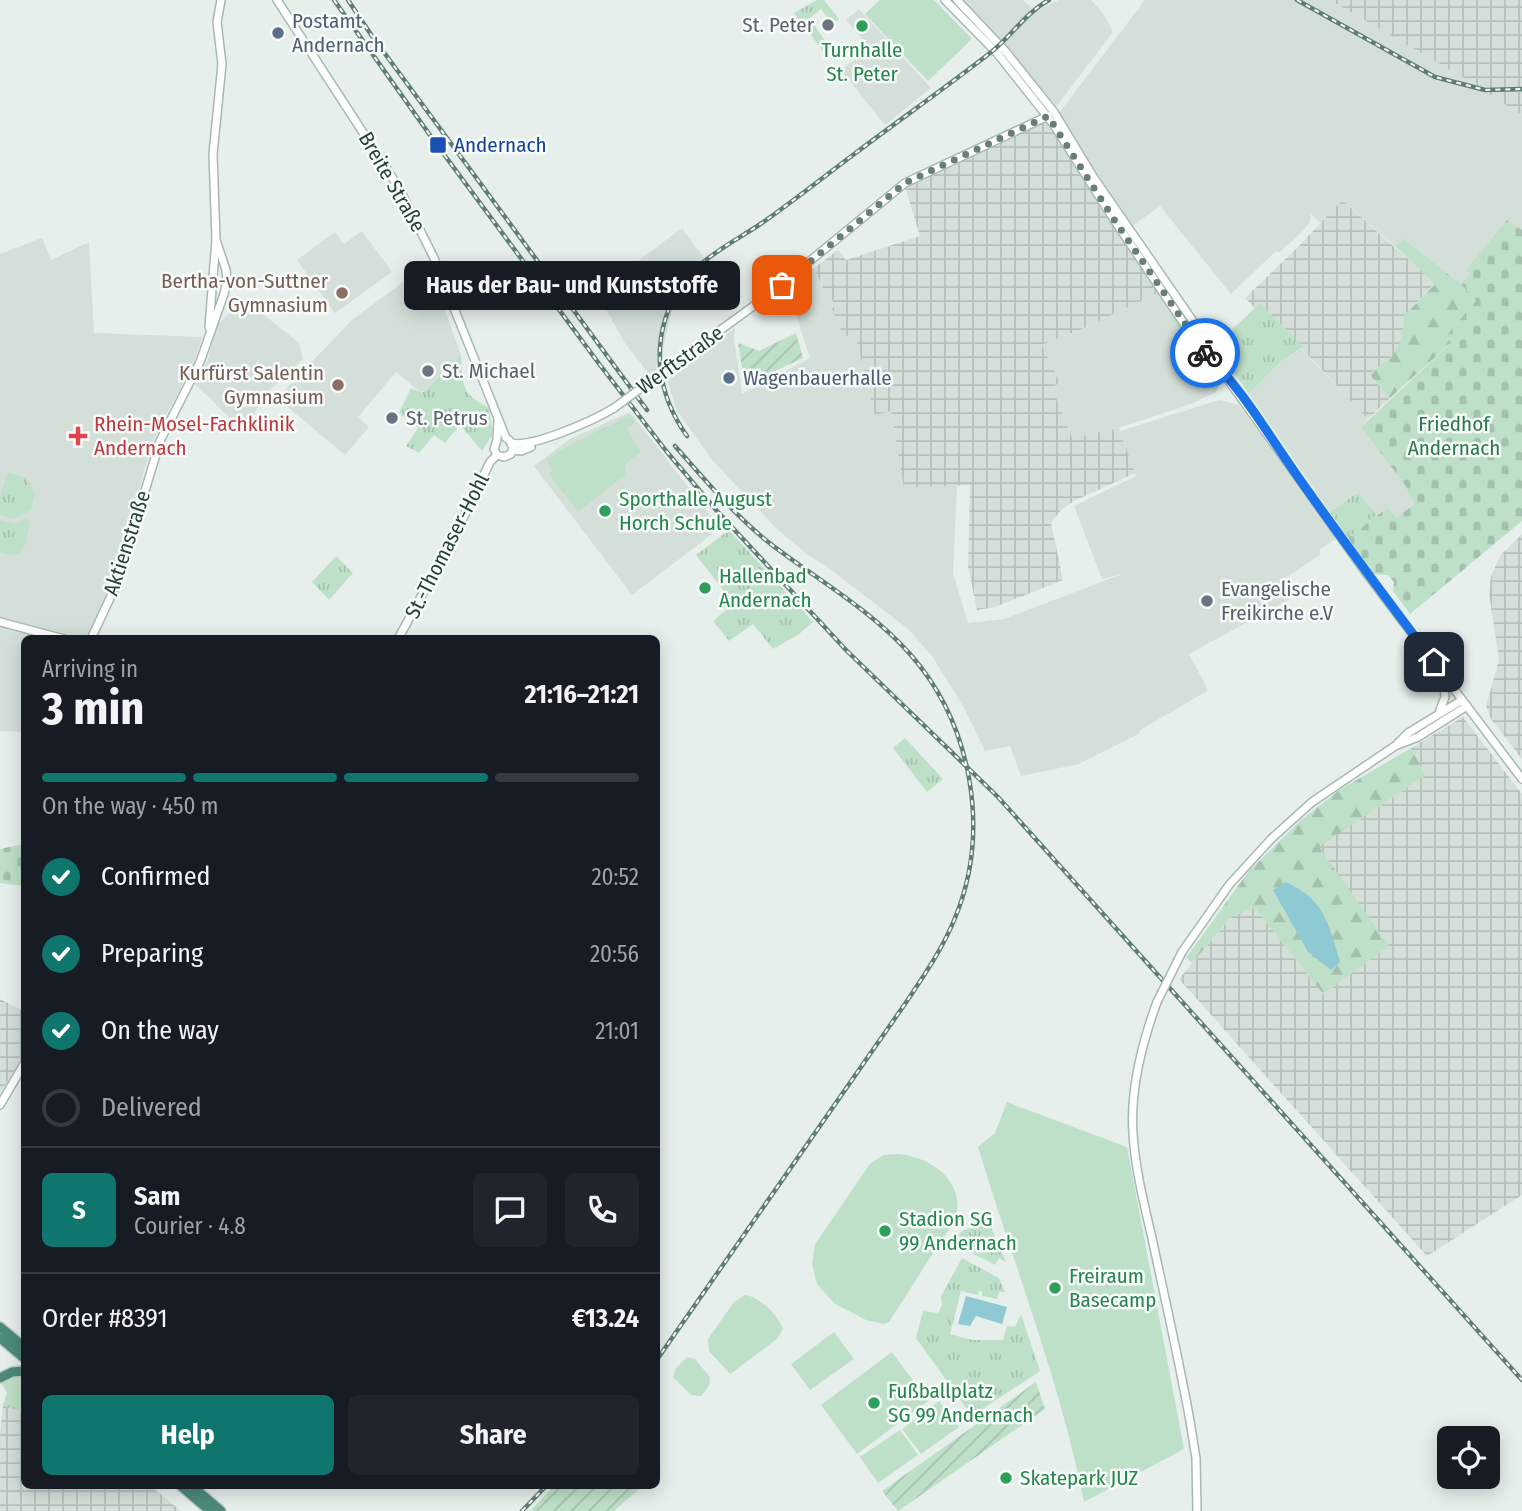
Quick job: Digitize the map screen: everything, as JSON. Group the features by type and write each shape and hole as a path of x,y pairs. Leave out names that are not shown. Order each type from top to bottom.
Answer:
{"highway":[{"path":"0,1327 21,1344"},
{"path":"0,1338 21,1356"},
{"path":"0,1378 21,1371"},
{"path":"184,1489 210,1511"},
{"path":"195,1489 221,1511"}],"street":[{"name":"Aktienstraße","path":"209,331 216,240 213,153 222,64 217,22 221,0"},
{"name":"Breite Straße","path":"277,0 399,188 433,258 507,443"},
{"path":"945,0 1000,57 1048,116 1197,343 1214,360"},
{"path":"957,0 1006,52 1054,113 1094,178 1195,324 1214,360 1367,574 1522,779"},
{"name":"Werftstraße","path":"507,443 521,445 539,441 614,408 766,297 905,183 1048,116"},
{"name":"Aktienstraße","path":"92,635 118,581 160,441 200,362 224,294 226,270 216,240"},
{"path":"213,290 224,294"},
{"path":"507,443 521,450 531,447"},
{"path":"507,443 504,457 497,455 494,449 507,443"},
{"name":"St.-Thomaser-Hohl","path":"400,635 448,548 490,462 497,455"},
{"path":"0,622 49,635"},
{"path":"1439,713 1445,695 1442,674"},
{"path":"1197,1511 1197,1474 1190,1421 1143,1197 1133,1133 1139,1065 1157,1002 1182,952 1229,885 1271,839 1312,802 1395,746 1408,733 1439,713 1465,703"},
{"path":"1395,746 1418,737 1465,703"},
{"path":"0,1105 21,1069"}],"shaded area":[{"path":"959,0 1023,0 1035,11 1059,0 1091,0 1103,13 1113,32 1056,107"},
{"path":"1145,0 1330,0 1464,78 1522,115 1522,230 1507,220 1467,270 1470,273 1461,284 1403,238 1395,246 1342,200 1321,223 1311,214 1310,222 1301,233 1279,253 1276,251 1231,294 1160,206 1131,227 1059,113"},
{"path":"1330,0 1522,0 1522,115 1464,78"},
{"path":"859,9 931,88 885,125 841,70 863,53 859,48 865,42 846,20"},
{"path":"1048,121 1100,207 1158,293 1042,345 1060,383 1052,387 1072,438 1119,428 1135,473 1074,501 1061,510 1051,523 1063,580 995,607 977,610 968,566 970,485 904,488 891,411 875,415 855,335 844,336 832,309 835,305 827,290 824,291 814,268 838,250 846,260 920,236 905,187"},
{"path":"1342,200 1435,283 1404,316 1403,339 1391,359 1369,374 1390,398 1368,419 1260,304 1255,308 1245,298"},
{"path":"682,228 707,262 689,280 673,306 663,348 663,366 650,375 624,342 597,292"},
{"name":"Bertha-von-Suttner Gymnasium","path":"362,231 392,272 335,313 297,260 335,232 344,244"},
{"name":"Rhein-Mosel-Fachklinik Andernach","path":"42,238 51,260 89,242 94,333 202,337 193,365 151,446 113,586 89,635 58,635 0,618 0,254"},
{"path":"428,264 461,355 421,393 396,372 358,417 369,427 345,455 277,398 353,319"},
{"path":"814,268 823,290 827,289 855,335 875,414 891,410 904,487 957,485 953,573 968,623 1004,619 1125,573 1102,579 1074,506 1136,476 1120,431 1219,400 1239,405 1336,539 1320,549 1320,555 1280,582 1290,599 1189,654 1207,691 1142,729 1137,735 1079,764 1021,776 1010,746 985,751 963,706 932,656 908,629 776,528 713,461 677,411 667,380 735,328 734,339 742,394 810,358 787,287"},
{"path":"1158,293 1220,383 1216,392 1193,403 1119,428 1072,438 1052,387 1060,383 1042,345"},
{"path":"244,299 299,343 303,359 268,392 243,431 195,384 208,360 215,327"},
{"path":"1301,349 1368,419 1361,427 1409,489 1406,492 1416,503 1397,518 1388,507 1377,515 1357,492 1330,512 1249,394 1279,363"},
{"path":"630,412 720,528 632,595 534,466 570,439"},
{"path":"1522,534 1522,759 1491,719 1486,706 1499,660 1489,593 1491,576 1500,556"},
{"path":"0,628 29,635 21,635 21,732 0,731"},
{"path":"1463,717 1522,794 1522,1195 1427,1256 1179,979 1232,916 1255,908 1323,994 1388,946 1318,847 1426,775 1411,748"},
{"path":"0,999 21,1010 21,1060 0,1093"},
{"path":"3,1405 21,1412 21,1489 155,1489 181,1511 0,1511 0,1434"}],"green space":[{"path":"817,0 824,0 839,19 832,24 821,9 810,18 829,47 823,51 794,13"},
{"path":"880,0 934,0 972,39 928,81 865,14"},
{"name":"Friedhof Andernach","path":"1507,220 1522,230 1522,521 1410,614 1393,591 1394,582 1388,575 1373,574 1348,538 1388,507 1397,518 1415,503 1406,491 1408,489 1361,427 1451,343 1447,335 1476,301 1461,284 1470,273 1466,270"},
{"path":"1403,238 1461,284 1477,301 1447,335 1452,342 1390,398 1369,374 1386,362 1396,350 1404,316 1435,284 1395,246"},
{"path":"1260,303 1303,347 1279,363 1249,394 1215,346"},
{"path":"1172,313 1220,383 1214,393 1206,382 1189,344 1171,318"},
{"path":"796,333 803,358 745,385 738,343 759,351"},
{"path":"461,355 465,387 473,398 489,408 493,434 482,451 460,425 445,443 434,435 419,453 406,446 418,428 399,413 411,388 422,393"},
{"path":"630,415 635,422 627,429 641,452 626,463 625,475 578,512 549,474 552,471 547,460 571,444"},
{"path":"7,472 25,477 35,493 31,509 14,519 0,515 0,499"},
{"path":"1358,492 1377,515 1348,538 1330,512"},
{"path":"24,519 30,521 25,545 20,553 14,556 0,552 0,520 15,524"},
{"path":"729,530 813,622 798,635 773,649 753,624 729,641 713,621 726,610 723,606 730,599 696,555"},
{"path":"336,556 353,573 329,600 312,582"},
{"path":"905,738 943,779 927,792 893,748"},
{"path":"1411,748 1426,775 1319,847 1389,946 1323,994 1255,908 1232,916 1192,963 1186,958 1248,872 1300,821 1338,791"},
{"path":"21,845 21,886 0,883 0,849"},
{"path":"1007,1102 1127,1147 1184,1449 1084,1502 1049,1368 978,1147 995,1133"},
{"name":"Stadion SG 99 Andernach","path":"899,1154 922,1160 942,1173 955,1192 956,1217 889,1322 884,1324 866,1320 835,1304 817,1284 812,1264 815,1244 870,1164 883,1155"},
{"path":"979,1226 991,1227 1006,1262 999,1258 995,1265 966,1250 969,1243 957,1236 964,1230"},
{"path":"962,1258 999,1278 1005,1292 999,1292 997,1299 982,1296 982,1291 979,1291 978,1295 961,1291 950,1334 972,1340 1003,1340 1007,1326 1015,1327 1021,1314 1040,1371 972,1416 916,1338 923,1311 938,1313 942,1305 941,1296"},
{"path":"745,1295 757,1299 768,1308 783,1329 777,1339 730,1374 709,1351 708,1339 734,1302"},
{"name":"Fußballplatz SG 99 Andernach","path":"834,1332 854,1359 810,1390 791,1364"},
{"name":"Fußballplatz SG 99 Andernach","path":"892,1352 928,1401 857,1454 821,1405"},
{"path":"687,1357 695,1359 710,1377 709,1386 701,1396 691,1395 673,1377 676,1368"},
{"path":"21,1374 21,1412 3,1405 7,1393 0,1381"},
{"path":"1036,1382 1045,1409 898,1511 882,1491"},
{"path":"939,1401 959,1427 921,1454 902,1429"},
{"path":"900,1430 918,1455 878,1483 860,1457"},
{"path":"551,1489 640,1489 614,1511 530,1511"}],"water":[{"path":"1286,882 1309,897 1323,914 1340,961 1331,970 1308,952 1273,890"},
{"path":"966,1296 1007,1307 1002,1324 976,1316 970,1326 958,1324"}],"railway":[{"path":"334,0 437,145 600,365 667,452 717,511 847,651 998,797 1522,1380"},
{"path":"348,0 647,410"},
{"path":"687,436 663,386 660,350 667,314 675,296 692,273 712,255 783,208 990,53 1040,5 1049,0"},
{"path":"1297,0 1435,77 1485,90 1522,89"},
{"path":"660,1355 927,971 955,918 966,885 972,850 973,815 961,745 931,682 910,654 861,609 759,534 721,498 675,446"},
{"path":"522,1511 543,1489"}],"way so far":[{"path":"782,285 905,183 1048,116 1115,221 1205,353"}],"place":[{"name":"St. Peter","path":"828,25"},
{"name":"Turnhalle St. Peter","path":"862,26"},
{"name":"Postamt Andernach","path":"278,33"},
{"name":"Andernach","path":"438,145"},
{"name":"Haus der Bau- und Kunststoffe","path":"782,285"},
{"name":"Bertha-von-Suttner Gymnasium","path":"342,293"},
{"name":"St. Michael","path":"428,371"},
{"name":"Wagenbauerhalle","path":"729,378"},
{"name":"Kurfürst Salentin Gymnasium","path":"338,385"},
{"name":"St. Petrus","path":"392,418"},
{"name":"Rhein-Mosel-Fachklinik Andernach","path":"78,436"},
{"name":"Sporthalle August Horch Schule","path":"605,511"},
{"name":"Hallenbad Andernach","path":"705,588"},
{"name":"Evangelische Freikirche e.V","path":"1207,601"},
{"name":"Stadion SG 99 Andernach","path":"885,1231"},
{"name":"Freiraum Basecamp","path":"1055,1288"},
{"name":"Fußballplatz SG 99 Andernach","path":"874,1403"},
{"name":"Skatepark JUZ","path":"1006,1478"}],"route":[{"path":"1205,353 1214,360 1245,401 1367,574 1434,662"}]}
